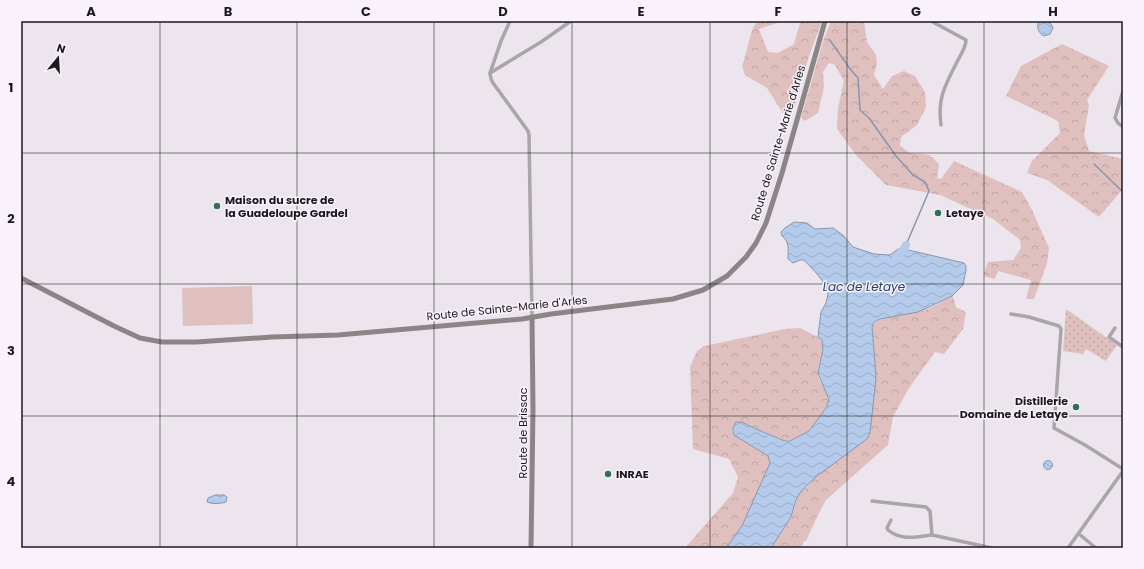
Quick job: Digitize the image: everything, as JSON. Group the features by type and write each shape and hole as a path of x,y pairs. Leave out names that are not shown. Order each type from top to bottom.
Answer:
{"main road":[{"name":"Route de Sainte-Marie d'Arles","path":"21,278 140,338 162,342 196,342 272,337 338,335 532,318 673,299 703,290 727,276 742,261 756,243 766,223 782,173 824,21"},
{"name":"Route de Brissac","path":"531,548 534,409 532,318"}],"street":[{"path":"510,21 501,41 490,73 493,83 528,131 529,135 532,318"},
{"path":"490,73 535,46 571,21"},
{"path":"931,21 966,40 966,43 941,97 941,125"},
{"path":"1123,91 1115,118 1123,127"},
{"path":"1011,314 1029,317 1059,326 1061,329 1054,428 1085,445 1123,470 1068,548"},
{"path":"1115,328 1109,337 1123,347"},
{"path":"872,501 926,507 930,511 932,535"},
{"path":"891,520 887,528 888,530 907,538 932,535 992,548"},
{"path":"1079,534 1096,548"}],"green space":[{"path":"757,21 784,21 759,29 768,52 778,53 794,44 800,21 822,21 809,56 792,114 783,113 767,88 745,75 742,66 754,26"},
{"path":"831,21 864,21 867,42 876,55 877,64 874,75 883,89 892,76 904,71 915,76 925,92 926,107 917,125 901,137 900,146 910,153 930,155 939,164 937,178 941,179 954,161 1022,192 1049,248 1047,263 1034,299 1026,299 1031,280 998,271 995,279 983,276 988,262 1013,260 1021,248 1020,240 993,219 940,195 886,185 856,155 837,129 838,108 844,81 835,65 829,63 823,72 824,87 818,113 805,121 801,118 823,41"},
{"path":"1062,44 1109,66 1087,100 1089,105 1084,135 1089,151 1123,159 1123,190 1099,217 1047,180 1027,173 1032,161 1060,133 1058,121 1006,96 1021,66"},
{"path":"252,286 253,324 183,326 182,288"},
{"path":"953,296 956,307 966,312 963,329 944,354 935,352 909,388 893,417 888,445 826,500 806,541 804,541 801,548 771,548 791,518 800,493 817,476 867,439 870,433 876,379 872,327 880,320 922,311"},
{"path":"1066,309 1117,345 1106,361 1086,349 1083,354 1063,351"},
{"path":"800,328 820,338 822,342 823,351 818,374 828,399 824,411 808,432 788,441 756,429 748,424 733,426 732,431 734,435 768,456 770,463 742,526 729,544 724,548 685,548 733,493 738,477 729,459 693,449 690,367 697,351 704,346 785,329"}],"water":[{"path":"1041,21 1046,21 1051,24 1053,28 1050,34 1044,36 1040,32 1038,29 1038,23"},
{"name":"Lac de Letaye","path":"794,222 807,223 815,229 833,228 843,235 853,247 874,254 890,255 898,249 904,249 964,263 966,270 963,285 952,296 918,312 880,319 874,322 872,327 876,379 870,433 867,439 817,476 805,487 796,500 791,517 771,548 724,548 729,544 742,526 770,463 768,456 734,435 733,428 736,422 742,422 785,441 790,441 809,431 826,408 829,400 818,373 823,349 822,340 818,336 821,312 826,303 828,294 822,280 804,260 793,263 788,259 787,244 781,232"},
{"path":"1046,461 1050,461 1052,465 1050,469 1046,469 1044,467 1044,463"},
{"path":"215,495 224,495 227,497 226,502 216,504 207,502 208,498"}],"waterway":[{"path":"829,39 858,78 860,110 869,118 896,156 913,175 925,182 929,191 906,245"},
{"path":"1094,164 1123,192"},
{"path":"896,257 906,245"}],"place":[{"name":"Maison du sucre de la Guadeloupe Gardel","path":"217,206"},
{"name":"Letaye","path":"938,213"},
{"name":"Distillerie Domaine de Letaye","path":"1076,407"},
{"name":"INRAE","path":"608,474"}]}
